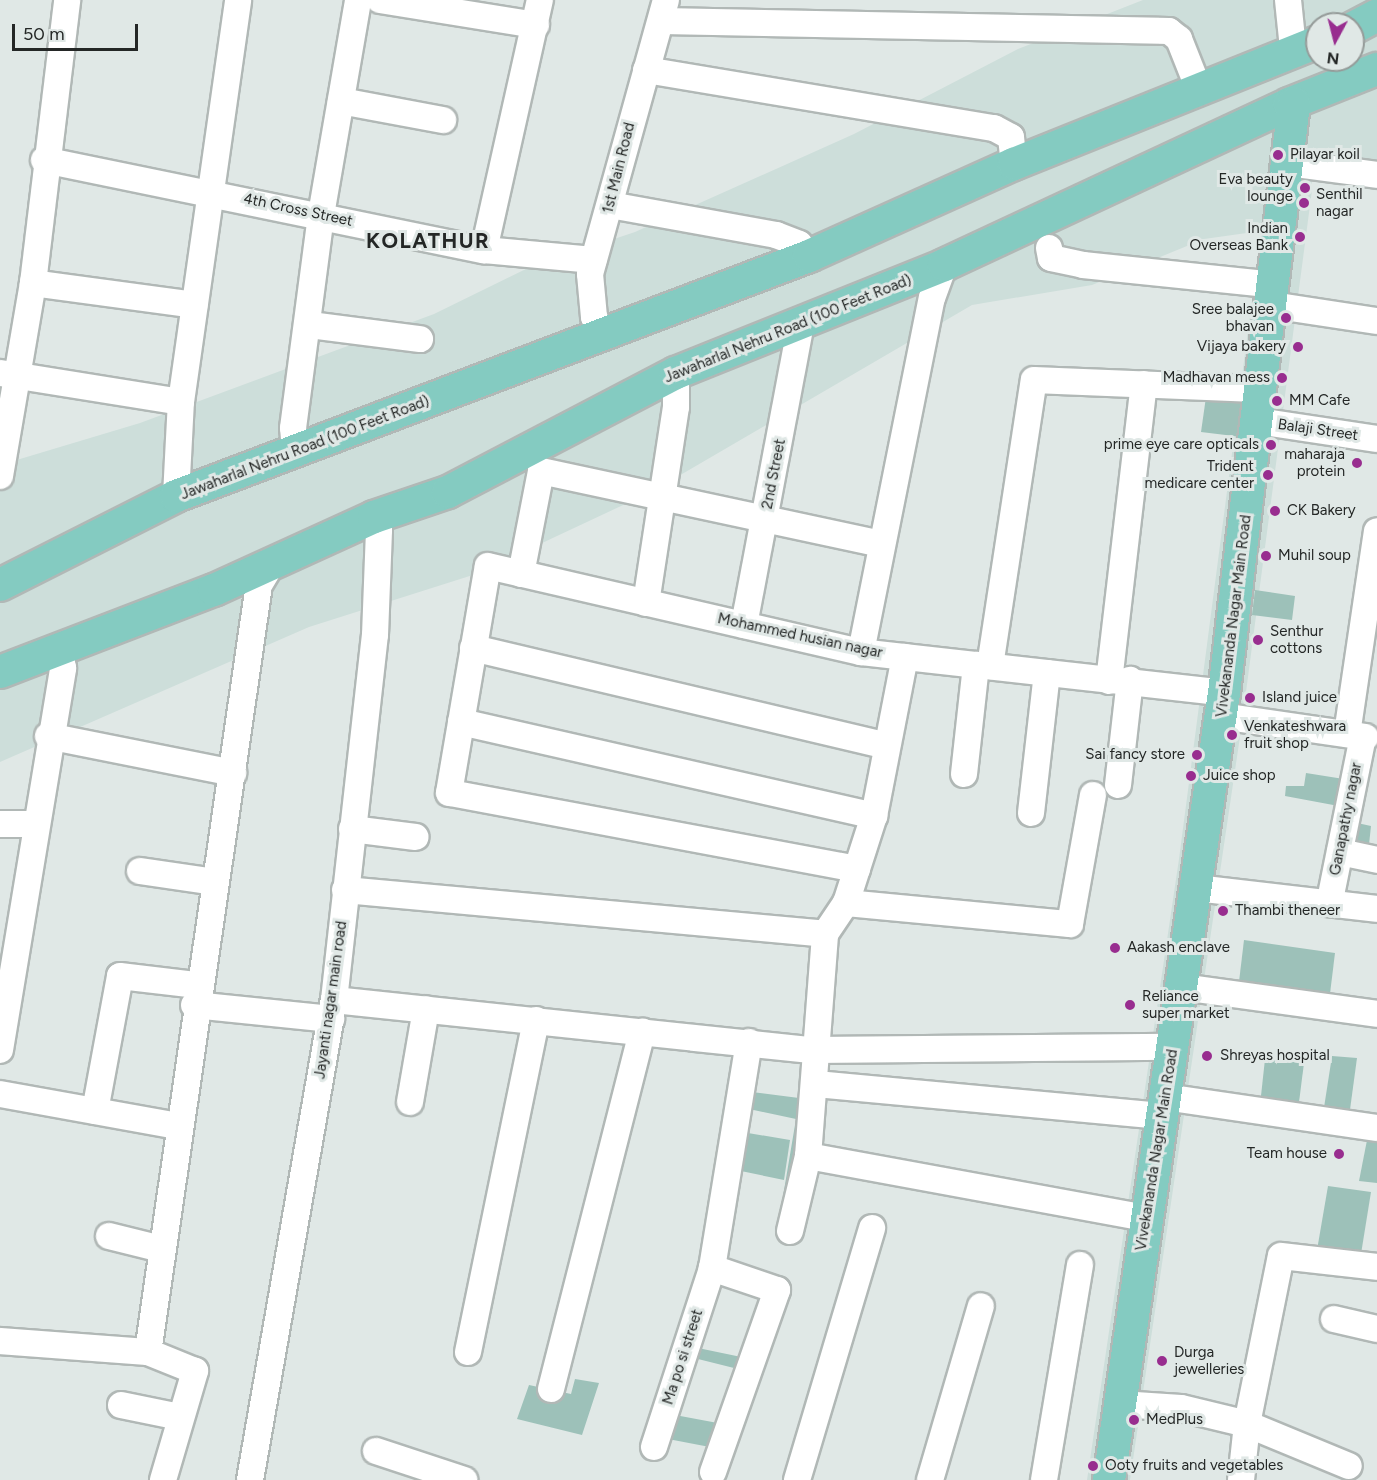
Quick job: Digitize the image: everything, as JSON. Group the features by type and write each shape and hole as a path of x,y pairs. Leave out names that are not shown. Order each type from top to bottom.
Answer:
{"main road":[{"name":"Jawaharlal Nehru Road (100 Feet Road)","path":"0,585 176,496 603,337 809,256 1014,164 1305,45"},
{"name":"Jawaharlal Nehru Road (100 Feet Road)","path":"0,672 273,562 374,517 540,460 676,373 944,265 1300,101 1377,69"},
{"path":"1274,284 1300,101"},
{"name":"Vivekananda Nagar Main Road","path":"1110,1480 1146,1218 1223,705 1274,284"}],"street":[{"path":"0,476 10,375 33,283 44,160 67,0"},
{"path":"176,496 181,402 214,192 238,0"},
{"path":"295,450 293,428 310,325 321,215 358,0"},
{"path":"380,0 536,25"},
{"path":"484,250 540,0"},
{"path":"1288,0 1305,45"},
{"path":"664,10 1169,31 1179,39 1198,87"},
{"name":"1st Main Road","path":"603,337 594,316 590,274 664,10"},
{"path":"646,70 994,128 1011,137 1014,164"},
{"path":"341,101 443,120"},
{"name":"4th Cross Street","path":"44,160 214,192 484,250 594,260"},
{"path":"1292,163 1377,175"},
{"path":"610,205 776,235 799,244 809,256"},
{"path":"1049,248 1051,258 1083,265 1274,284 1377,321"},
{"path":"861,652 932,298 944,265"},
{"path":"33,283 195,305"},
{"name":"2nd Street","path":"744,625 801,322"},
{"path":"310,325 420,339"},
{"path":"646,603 659,499 676,407 676,373"},
{"path":"10,375 181,402"},
{"path":"964,774 1034,380 1262,389"},
{"path":"1118,785 1120,681 1144,384"},
{"name":"Balaji Street","path":"1258,422 1377,439"},
{"path":"520,574 540,460 659,499 881,544"},
{"name":"Jayanti nagar main road","path":"250,1480 332,1009 375,635 379,530 374,517"},
{"name":"Ganapathy nagar","path":"1330,900 1362,737 1376,542"},
{"path":"148,1352 196,995 233,773 259,585 273,562"},
{"name":"Mohammed husian nagar","path":"473,648 488,566 861,652 1120,681 1362,737"},
{"path":"0,1050 9,951 35,824 48,736 63,668 59,647"},
{"path":"857,869 449,794 473,648 887,746"},
{"path":"790,1231 808,1156 816,1084 813,1050 825,934 846,903 874,816 904,657"},
{"path":"1031,813 1047,673"},
{"path":"461,722 874,816"},
{"path":"48,736 233,773"},
{"path":"846,903 1070,924 1093,795"},
{"path":"0,824 35,824"},
{"path":"352,829 416,837"},
{"path":"1340,852 1377,860"},
{"path":"140,871 215,882"},
{"path":"1196,888 1330,900 1377,909"},
{"path":"345,890 825,934"},
{"path":"95,1111 120,976 196,995 332,1009 426,1009 813,1050 1172,1047"},
{"path":"1181,987 1377,1014"},
{"path":"411,1102 426,1009"},
{"path":"468,1352 536,1020"},
{"path":"551,1389 642,1031"},
{"name":"Ma po si street","path":"654,1447 711,1268 749,1042"},
{"path":"816,1084 1163,1106 1377,1128"},
{"path":"0,1094 178,1126"},
{"path":"808,1156 1146,1218"},
{"path":"797,1480 872,1228"},
{"path":"109,1236 161,1250"},
{"path":"1241,1480 1247,1424 1281,1256 1377,1268"},
{"path":"1044,1480 1080,1265"},
{"path":"711,1268 777,1290 713,1472"},
{"path":"930,1480 981,1306"},
{"path":"1334,1319 1377,1329"},
{"path":"0,1341 148,1352 195,1371 163,1480"},
{"path":"1120,1404 1181,1407 1247,1424 1349,1466"},
{"path":"121,1405 180,1417"},
{"path":"376,1451 449,1478"}],"shaded area":[{"path":"1143,0 1377,0 1377,159 1311,159 1312,190 1241,730 1130,1480 1087,1480 1179,859 1261,231 1204,239 1092,285 972,305 653,491 476,574 309,627 0,762 0,465 140,423 434,314 530,267 635,232 854,134 1018,49"}],"green space":[{"path":"1206,397 1248,397 1242,437 1201,432"},
{"path":"1255,590 1295,596 1292,620 1252,615"},
{"path":"1306,773 1350,780 1344,807 1285,796 1286,786 1304,786"},
{"path":"1348,821 1371,826 1368,854 1342,851"},
{"path":"1244,940 1335,953 1329,1002 1238,990"},
{"path":"804,1055 810,1055 787,1229 778,1226 796,1119 749,1109 752,1092 799,1098"},
{"path":"1332,1056 1357,1058 1349,1117 1323,1114"},
{"path":"1265,1059 1304,1063 1298,1110 1260,1105"},
{"path":"748,1133 790,1140 784,1180 741,1171"},
{"path":"1368,1135 1377,1137 1377,1183 1359,1181"},
{"path":"1328,1186 1371,1192 1361,1254 1317,1250"},
{"path":"698,1348 746,1358 742,1370 694,1358"},
{"path":"575,1379 599,1383 582,1435 517,1419 529,1385 571,1394"},
{"path":"675,1415 723,1424 715,1448 668,1439"}],"place":[{"name":"Pilayar koil","path":"1278,155"},
{"name":"Eva beauty lounge","path":"1305,188"},
{"name":"Senthil nagar","path":"1304,203"},
{"name":"Indian Overseas Bank","path":"1300,237"},
{"name":"Sree balajee bhavan","path":"1286,318"},
{"name":"Vijaya bakery","path":"1298,347"},
{"name":"Madhavan mess","path":"1282,378"},
{"name":"MM Cafe","path":"1277,401"},
{"name":"prime eye care opticals","path":"1271,445"},
{"name":"maharaja protein","path":"1357,463"},
{"name":"Trident medicare center","path":"1268,475"},
{"name":"CK Bakery","path":"1275,511"},
{"name":"Muhil soup","path":"1266,556"},
{"name":"Senthur cottons","path":"1258,640"},
{"name":"Island juice","path":"1250,698"},
{"name":"Venkateshwara fruit shop","path":"1232,735"},
{"name":"Sai fancy store","path":"1197,755"},
{"name":"Juice shop","path":"1191,776"},
{"name":"Thambi theneer","path":"1223,911"},
{"name":"Aakash enclave","path":"1115,948"},
{"name":"Reliance super market","path":"1130,1005"},
{"name":"Shreyas hospital","path":"1207,1056"},
{"name":"Team house","path":"1339,1154"},
{"name":"Durga jewelleries","path":"1162,1361"},
{"name":"MedPlus","path":"1134,1420"},
{"name":"Ooty fruits and vegetables","path":"1093,1466"}],"district":[{"name":"KOLATHUR","path":"428,241"}]}
